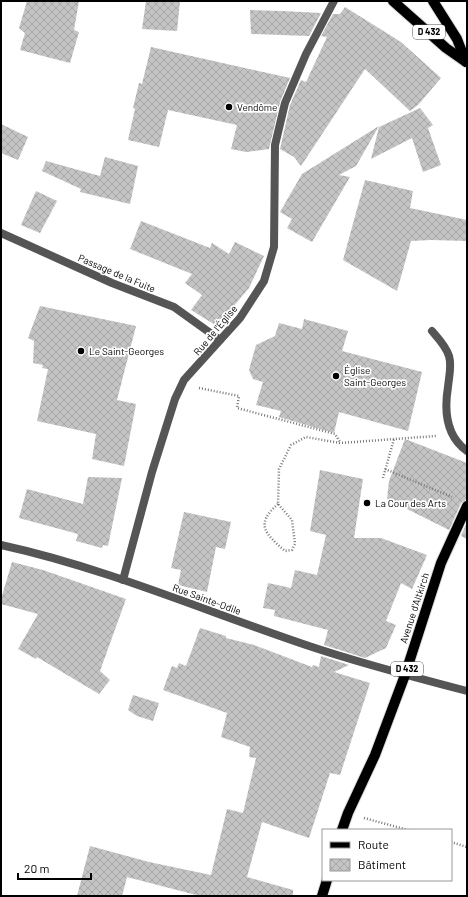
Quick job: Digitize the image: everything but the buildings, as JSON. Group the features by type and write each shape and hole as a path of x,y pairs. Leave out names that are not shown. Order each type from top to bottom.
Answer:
{"main road":[{"name":"D 432","path":"393,1 446,48 466,63"},
{"name":"D 432","path":"433,1 457,38 466,63"},
{"name":"Avenue d'Altkirch","path":"342,829 348,813 375,755 405,675 441,563 467,506"},
{"path":"322,896 327,881"}],"street":[{"name":"Rue de l'Église","path":"124,580 160,442 181,385 240,318 264,281 274,247 275,145 283,110 306,54 334,1"},
{"name":"Passage de la Fuite","path":"1,233 112,283 174,307 220,340"},
{"path":"432,330 446,347 451,367 445,405 446,416 452,435 458,444 467,451"},
{"name":"Rue Sainte-Odile","path":"1,545 36,552 124,580 307,645 405,675 467,691"}],"path":[{"path":"181,385 239,396 237,408 335,434 340,443"},
{"path":"278,504 268,512 264,525 267,533 285,551 292,550 295,544 292,520 278,504 279,469 291,445 306,436 340,443 452,435"},
{"path":"383,478 394,439"},
{"path":"386,469 453,498"},
{"path":"348,813 404,829"},
{"path":"452,842 467,847"}],"place":[{"name":"Vendôme","path":"229,107"},
{"name":"Le Saint-Georges","path":"81,351"},
{"name":"Église Saint-Georges","path":"336,376"},
{"name":"La Cour des Arts","path":"367,503"}]}
